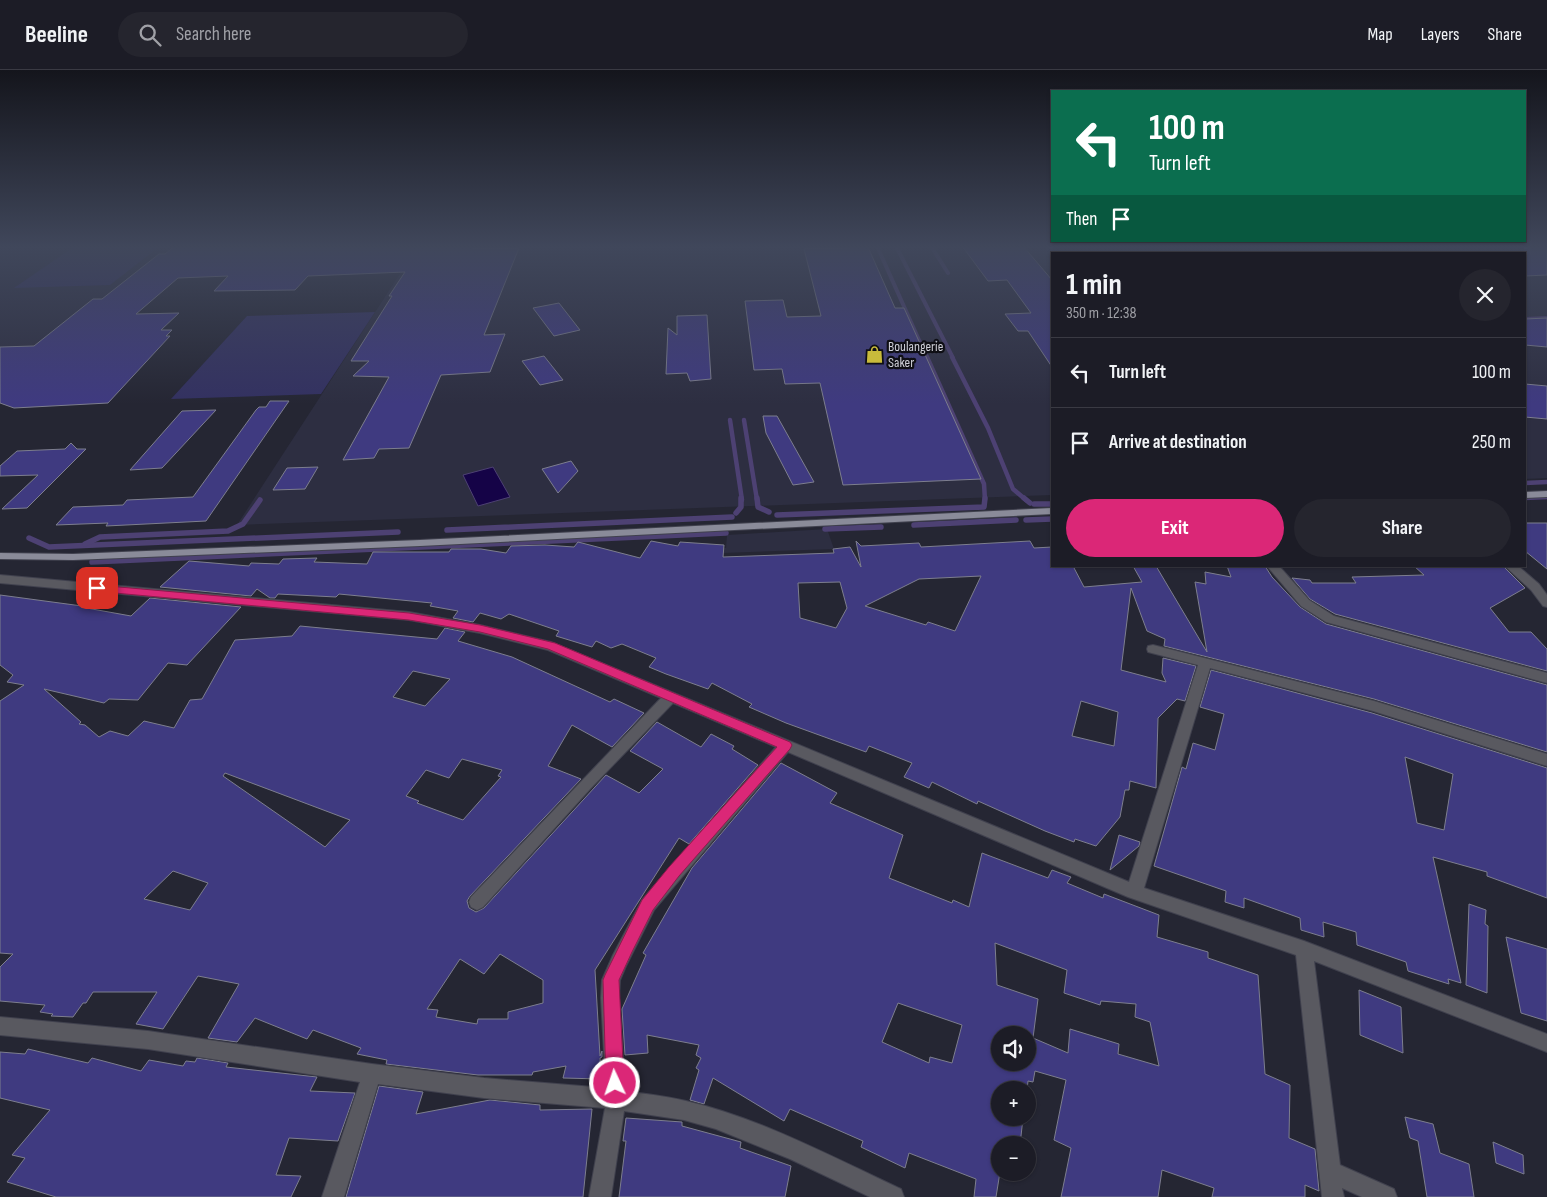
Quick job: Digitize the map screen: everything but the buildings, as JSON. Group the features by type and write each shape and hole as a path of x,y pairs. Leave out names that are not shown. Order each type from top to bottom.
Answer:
{"main road":[{"path":"1526,495 1547,494"},
{"path":"0,556 73,558 420,543 1051,511"},
{"path":"0,563 34,557"}],"street":[{"path":"1274,567 1302,603 1314,612 1330,619 1547,678"},
{"path":"1512,567 1535,587 1547,603"},
{"path":"0,579 409,616 551,646 1134,892 1304,950 1547,1044"},
{"path":"1153,649 1205,664 1374,706 1547,760"},
{"path":"1134,892 1205,664"},
{"path":"477,902 585,785 671,696"},
{"path":"600,1197 616,1100 610,998 611,980 619,960 648,905 674,872 786,745"},
{"path":"1304,950 1333,1197"},
{"path":"0,1026 178,1044 372,1074 484,1088 616,1100 684,1110 716,1119 796,1151 893,1197"},
{"path":"333,1197 372,1074"},
{"path":"1330,1171 1386,1197"}],"shaded area":[{"path":"0,299 110,299 0,387"},
{"path":"384,299 1051,299 1051,495 237,525"},
{"path":"1526,299 1547,299 1547,478 1526,479"},
{"path":"375,312 321,394 171,399 247,316"},
{"path":"493,467 510,497 478,506 463,475"},
{"path":"827,529 834,549 722,553 722,548 726,548 727,535"}],"waterway":[{"path":"900,299 927,358"},
{"path":"923,299 953,358"},
{"path":"1526,319 1547,318"},
{"path":"927,357 984,484 985,499"},
{"path":"952,357 988,428 1013,489 1026,500"},
{"path":"730,420 742,500"},
{"path":"744,420 757,500"},
{"path":"1526,483 1547,482"},
{"path":"1526,498 1547,497"},
{"path":"736,513 741,507 741,498"},
{"path":"757,498 758,507 769,512"},
{"path":"1024,498 1030,503"},
{"path":"777,515 984,507 985,499"},
{"path":"85,544 100,537 228,531 243,524 260,500"},
{"path":"1034,504 1051,504"},
{"path":"447,530 732,517"},
{"path":"1026,520 1051,519"},
{"path":"914,525 1016,520"},
{"path":"825,529 881,527"},
{"path":"29,538 49,547 398,532"},
{"path":"92,562 726,533"}],"place":[{"name":"Boulangerie Saker","path":"874,354"}],"route":[{"path":"97,588 409,616 480,629 551,646 786,745 674,872 648,905 626,946 611,980 610,998 615,1083"}]}
